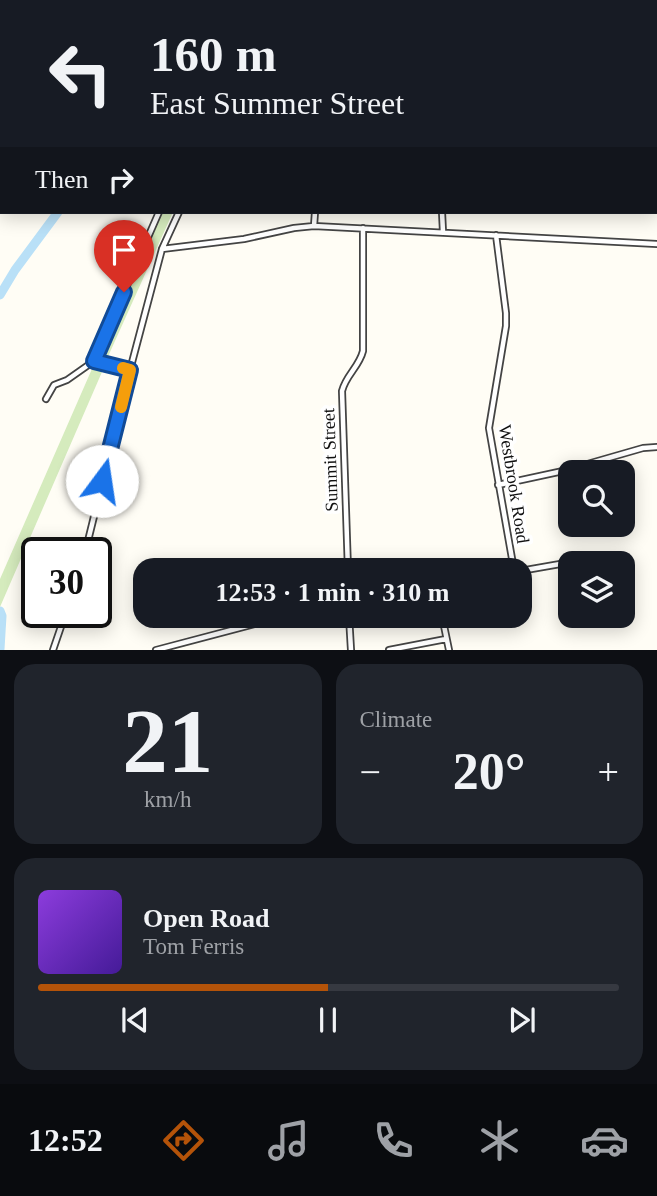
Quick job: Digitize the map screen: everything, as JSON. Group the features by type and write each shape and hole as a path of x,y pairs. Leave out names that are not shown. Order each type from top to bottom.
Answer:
{"street":[{"path":"46,399 54,385 94,361 158,214"},
{"path":"89,537 162,249 178,214"},
{"path":"314,226 315,214"},
{"path":"442,214 443,232"},
{"path":"162,249 244,239 314,226 657,243"},
{"name":"Summit Street","path":"348,558 342,391 349,373 361,359 363,351 363,229"},
{"name":"Westbrook Road","path":"496,234 506,326 489,428 512,558"},
{"path":"94,361 130,370"},
{"path":"498,485 563,471 643,448 657,447"},
{"path":"532,568 558,564"},
{"path":"53,650 61,628"},
{"path":"156,650 239,628"},
{"path":"350,628 351,650"},
{"path":"444,628 449,650"},
{"path":"389,650 446,639"}],"green space":[{"path":"159,214 172,214 106,361 96,358"},
{"path":"95,362 105,365 30,537 21,537 21,559 0,607 0,579"}],"waterway":[{"path":"0,295 57,214"},
{"path":"0,611 0,649"}],"slow traffic":[{"path":"121,407 130,370 123,368"}],"route":[{"path":"102,481 130,370 94,361 124,292"}]}
